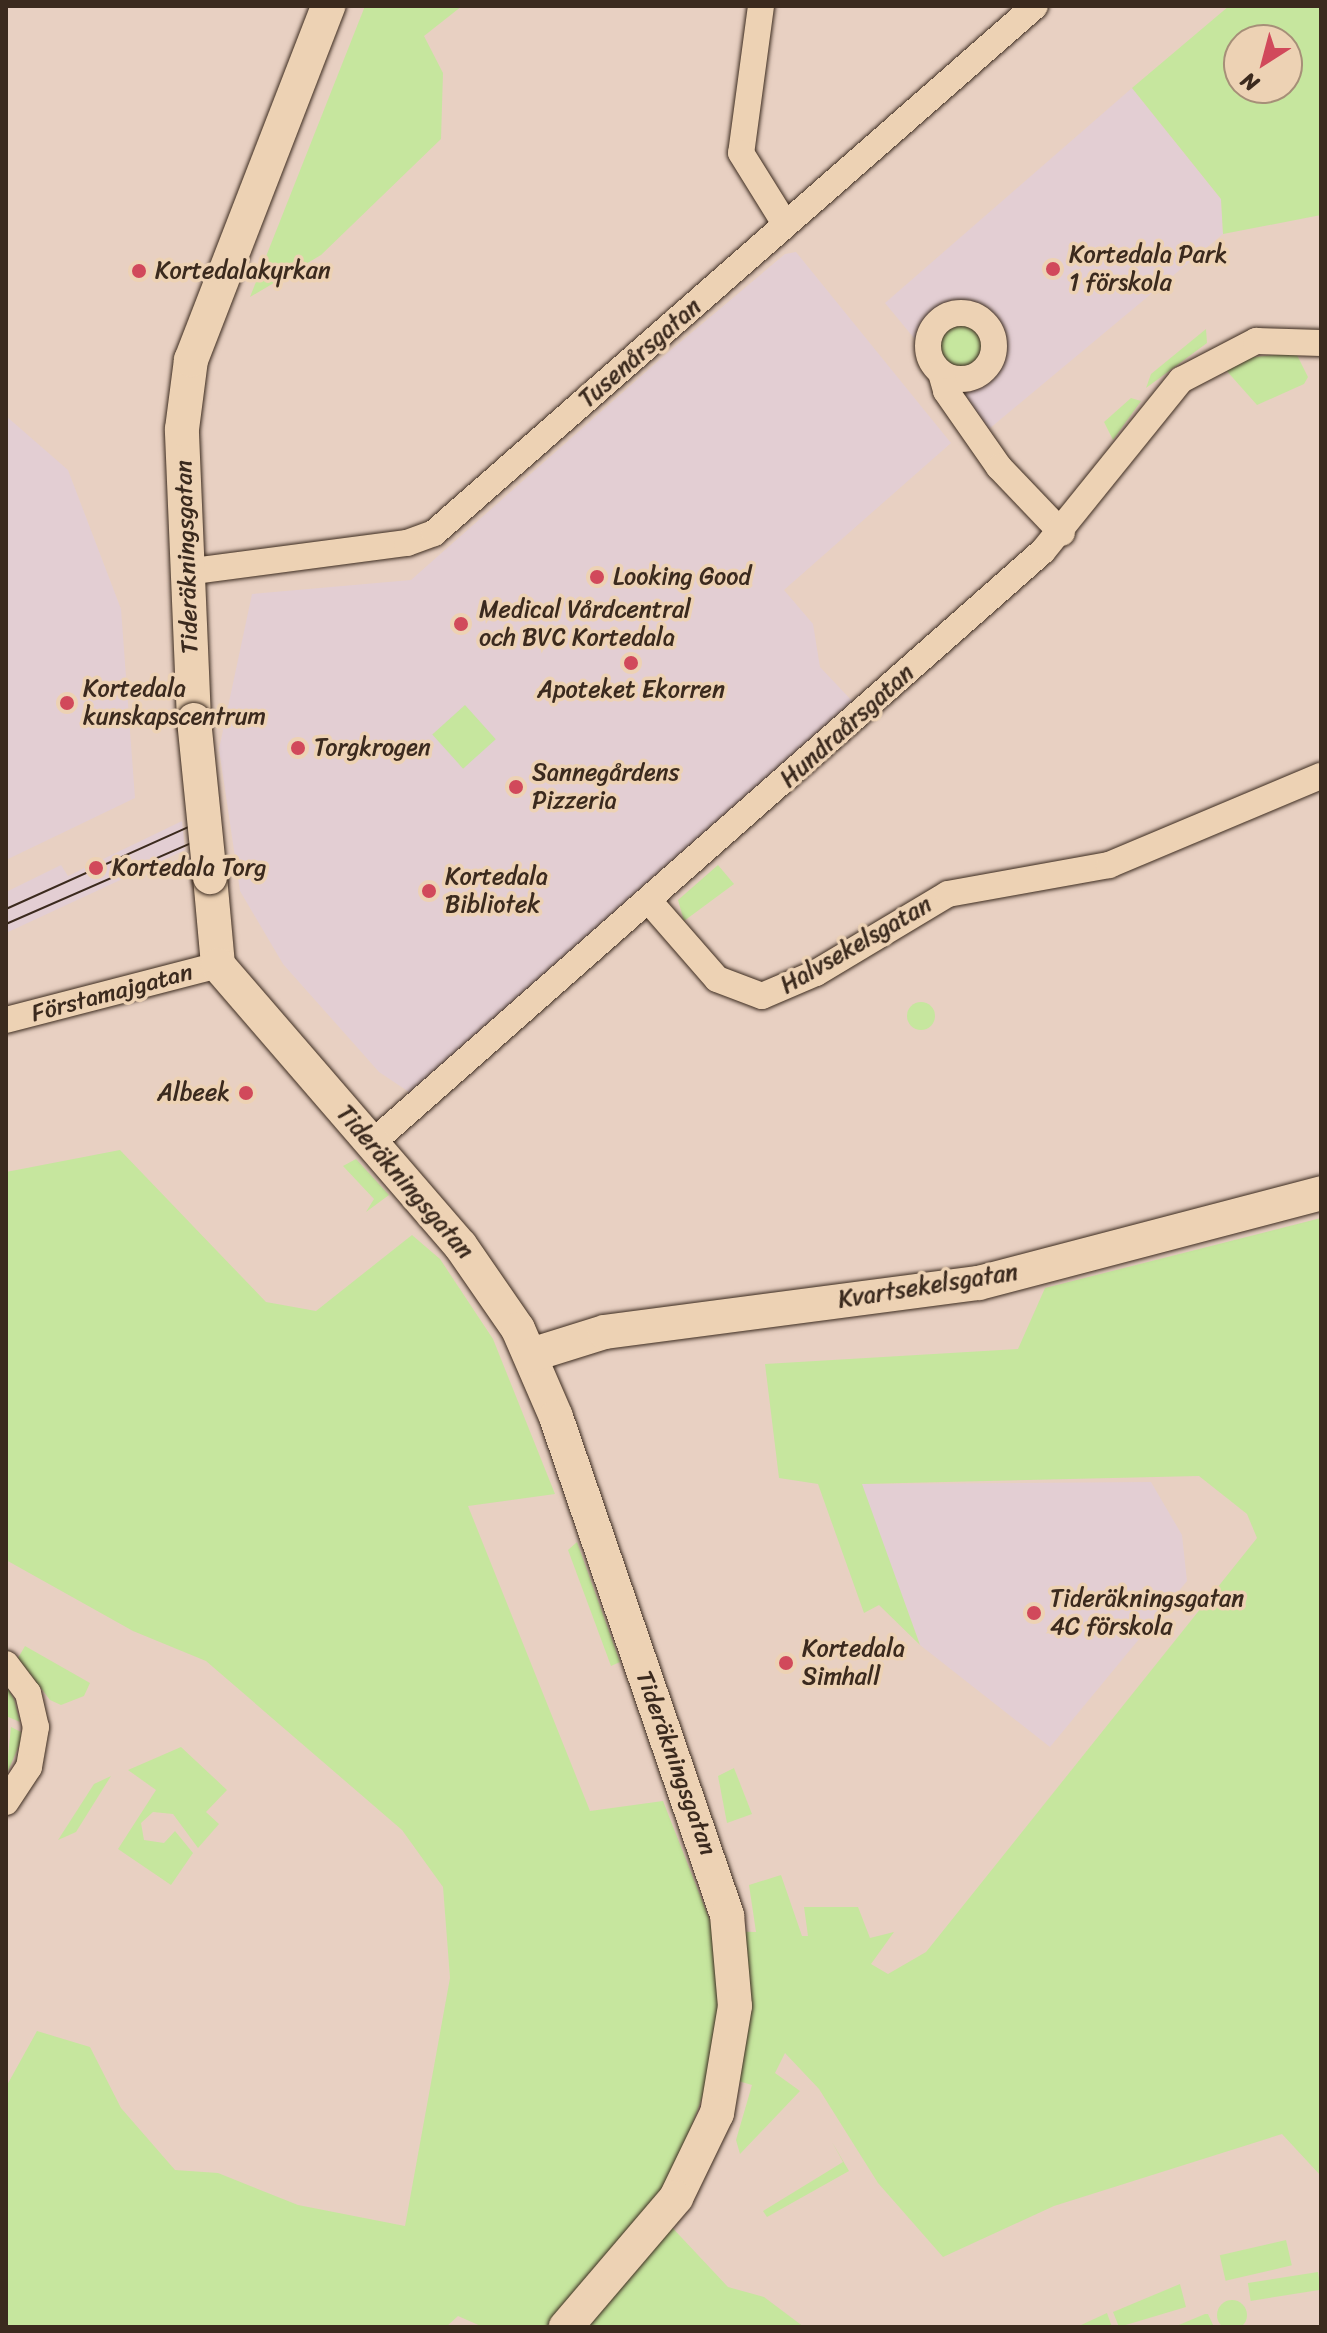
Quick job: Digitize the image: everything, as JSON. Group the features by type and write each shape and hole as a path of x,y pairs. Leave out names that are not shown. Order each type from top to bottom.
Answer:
{"street":[{"name":"Tideräkningsgatan","path":"328,6 191,360 182,429 194,720 218,965 486,1278 531,1355 716,1875 735,1979 721,2097 686,2182 566,2327"},
{"path":"761,6 741,153 784,222"},
{"name":"Tusenårsgatan","path":"186,572 407,543 434,533 646,353 784,222 1035,6"},
{"name":"Hundraårsgatan","path":"371,1144 1062,533 1161,400 1199,366 1256,341 1321,343"},
{"path":"941,373 999,467 1062,533"},
{"name":"Halvsekelsgatan","path":"649,901 717,979 762,996 805,979 948,894 1109,865 1321,776"},
{"name":"Förstamajgatan","path":"6,1020 218,965"},
{"name":"Kvartsekelsgatan","path":"531,1355 605,1332 979,1283 1321,1193"},
{"path":"6,1664 28,1693 36,1727 29,1767 6,1802"}],"shaded area":[{"name":"Kortedala Park 1 förskola","path":"1132,88 1221,199 1223,234 989,429 885,303"},
{"path":"796,252 951,443 784,590 813,624 820,667 854,703 415,1096 379,1072 283,964 240,891 219,749 252,594 411,580 665,355 785,254"},
{"name":"Kortedala kunskapscentrum","path":"6,416 68,470 121,609 135,798 6,860"},
{"path":"182,821 185,850 6,933 6,892 61,865 68,876"},
{"name":"Tideräkningsgatan 4C förskola","path":"1151,1482 1182,1535 1187,1581 1050,1747 920,1645 861,1484"}],"green space":[{"path":"365,6 462,6 424,36 443,73 441,139 321,255 250,297"},
{"path":"1229,6 1321,6 1321,215 1223,234 1221,199 1132,88"},
{"path":"960,325 976,332 983,348 976,364 960,371 944,364 937,348 944,332"},
{"path":"1206,329 1207,343 1146,388 1151,374"},
{"path":"1296,353 1308,377 1304,384 1257,405 1225,369 1253,357"},
{"path":"1131,398 1141,401 1113,440 1104,422"},
{"path":"465,705 496,739 463,769 432,734"},
{"path":"718,865 734,884 684,921 678,900"},
{"path":"921,1002 931,1006 935,1016 931,1026 921,1030 911,1026 907,1016 911,1006"},
{"path":"120,1150 266,1302 316,1311 412,1235 440,1259 493,1339 555,1494 468,1506 590,1811 663,1801 714,1931 756,1932 749,1885 781,1875 802,1936 808,1936 804,1907 858,1907 870,1938 894,1932 871,1964 888,1974 926,1952 1257,1538 1247,1514 1199,1476 862,1484 920,1645 879,1605 864,1613 818,1484 779,1478 765,1364 1018,1349 1045,1288 1321,1218 1321,2176 1282,2134 1054,2206 943,2257 878,2183 819,2089 785,2053 775,2073 800,2091 740,2154 736,2140 752,2085 711,2073 679,2161 651,2205 728,2287 764,2297 804,2327 570,2327 561,2313 547,2327 483,2327 458,2316 446,2327 6,2327 6,2087 37,2031 90,2047 121,2108 175,2170 218,2173 298,2205 405,2226 450,1978 443,1887 402,1830 206,1661 133,1631 6,1560 6,1172"},
{"path":"356,1159 389,1195 366,1212 374,1199 343,1166"},
{"path":"577,1542 620,1662 611,1666 568,1550"},
{"path":"25,1646 90,1683 84,1696 61,1705 50,1700 18,1658"},
{"path":"6,1685 14,1699 20,1722 6,1716"},
{"path":"11,1727 21,1732 20,1743 6,1776"},
{"path":"181,1747 227,1790 206,1812 219,1824 198,1848 173,1814 153,1812 141,1823 144,1840 164,1843 175,1831 193,1853 171,1885 118,1849 156,1790 128,1770"},
{"path":"734,1768 752,1814 727,1823 718,1776"},
{"path":"111,1776 76,1832 58,1840 94,1784"},
{"path":"832,2142 849,2171 767,2217 763,2211 843,2162"},
{"path":"1286,2240 1292,2265 1226,2281 1220,2255"},
{"path":"1318,2272 1321,2290 1251,2301 1248,2283"},
{"path":"1180,2284 1186,2307 1119,2327 1113,2312"},
{"path":"1232,2300 1243,2304 1247,2315 1243,2326 1232,2330 1221,2326 1217,2315 1221,2304"},
{"path":"1107,2313 1112,2327 1079,2327 1081,2325"},
{"path":"1205,2314 1208,2314 1214,2327 1174,2327"}],"tram line":[{"path":"6,909 195,824"},
{"path":"6,924 198,840"}],"place":[{"name":"Kortedala Park 1 förskola","path":"1053,269"},
{"name":"Kortedalakyrkan","path":"139,271"},
{"name":"Looking Good","path":"597,577"},
{"name":"Medical Vårdcentral och BVC Kortedala","path":"461,624"},
{"name":"Apoteket Ekorren","path":"631,663"},
{"name":"Kortedala kunskapscentrum","path":"67,703"},
{"name":"Torgkrogen","path":"298,748"},
{"name":"Sannegårdens Pizzeria","path":"516,787"},
{"name":"Kortedala Torg","path":"96,868"},
{"name":"Kortedala Bibliotek","path":"429,891"},
{"name":"Albeek","path":"246,1093"},
{"name":"Tideräkningsgatan 4C förskola","path":"1034,1613"},
{"name":"Kortedala Simhall","path":"786,1663"}]}
